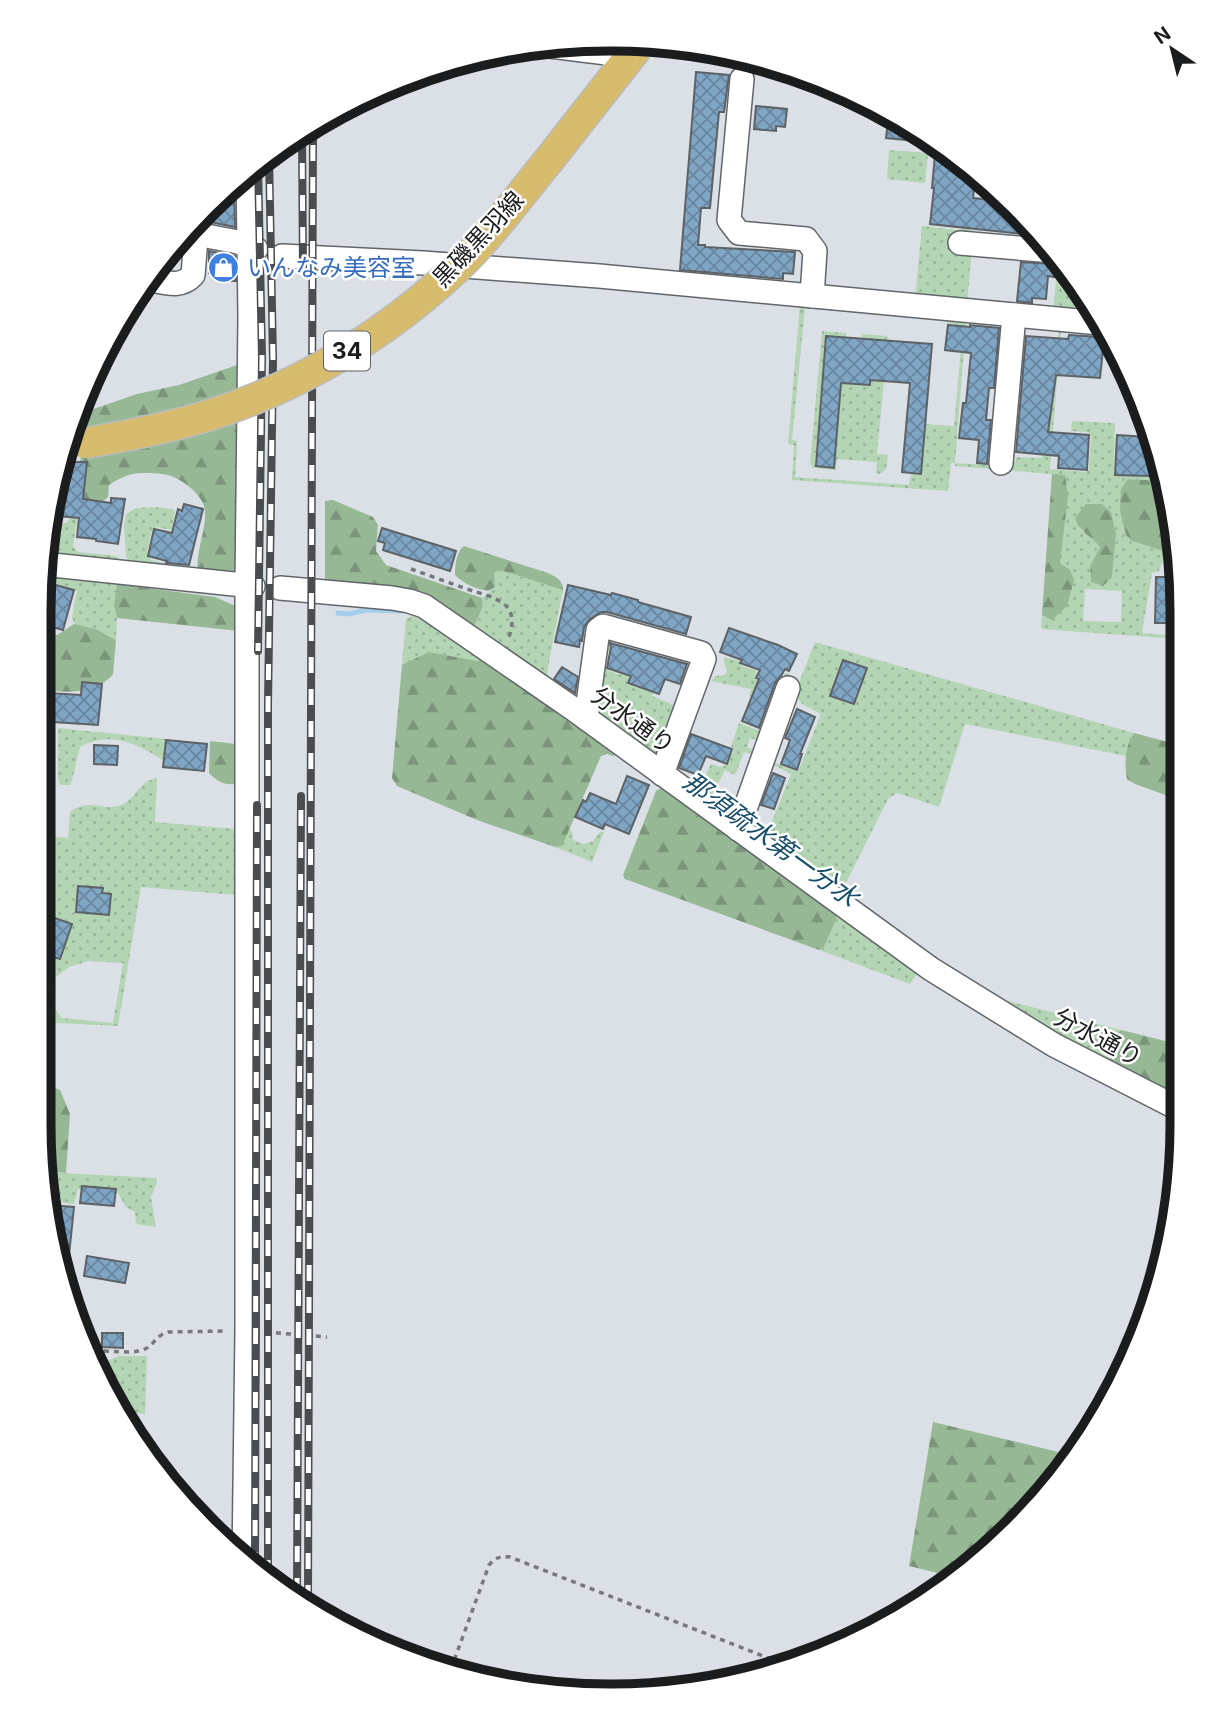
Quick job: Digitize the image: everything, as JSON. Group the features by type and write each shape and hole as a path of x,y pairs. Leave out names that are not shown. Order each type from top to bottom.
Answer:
{"main road":[{"name":"黒磯黒羽線","path":"77,444 134,435 211,415 277,389 346,352 411,309 481,243 634,52"}],"street":[{"path":"742,79 729,220 739,233 806,239 815,251 812,296"},
{"path":"244,1548 252,248 249,184"},
{"path":"199,231 252,248"},
{"path":"158,281 178,284 190,279 194,270 196,235"},
{"path":"960,243 1038,250"},
{"path":"282,256 486,267 1089,322"},
{"path":"1001,463 1014,314"},
{"path":"53,565 250,585"},
{"name":"分水通り","path":"280,588 409,601 424,606 586,718 931,970 1054,1045 1170,1104"},
{"path":"586,718 598,630 603,626 701,653 704,659 662,774"},
{"path":"738,830 788,688"}],"path":[{"path":"411,569 505,604 513,621 511,631 497,656"},
{"path":"104,1351 145,1350 159,1334 168,1332 247,1331 327,1337"},
{"path":"454,1661 489,1564 501,1556 510,1557 773,1660"}],"green space":[{"path":"889,150 928,153 925,183 887,179"},
{"path":"970,219 968,237 972,249 967,304 915,299 922,226 958,230 965,227"},
{"path":"1057,273 1084,313 1053,312"},
{"path":"800,304 914,315 913,318 805,308 792,440 797,441 795,477 909,485 925,424 954,426 963,326 946,323 948,320 966,321 955,463 951,463 948,491 792,480 794,445 788,444"},
{"path":"1059,328 1050,469 1085,472 1089,469 1091,437 1088,432 1071,431 1072,421 1115,423 1114,475 1153,476 1154,481 1128,479 1132,541 1166,552 1159,571 1152,573 1142,633 1170,635 1170,638 1041,629 1052,474 955,466 955,463 1006,466 1007,460 1016,461 1016,457 1041,458 1045,453 1046,411 1012,408 1012,405 1052,407 1054,397 1048,396 1056,367","holes":["1078,528 1116,535 1112,577 1090,566 1100,547 1093,538","1085,589 1122,591 1121,622 1083,621"]},
{"path":"822,331 846,333 846,344 861,345 862,334 888,336 887,340 878,340 874,380 884,381 877,454 888,455 886,469 880,474 876,473 877,462 837,459 836,470 813,468 810,463","holes":["826,337 845,339 834,468 816,466"]},
{"path":"240,364 246,390 187,410 80,432 87,411 137,394 179,385"},
{"path":"244,417 242,579 199,575 198,560 205,510 201,499 192,489 171,476 141,473 120,478 109,485 108,497 88,514 76,489 81,457 124,451"},
{"path":"1052,474 1065,475 1068,496 1060,563 1070,570 1074,580 1067,606 1052,620 1042,615"},
{"path":"1128,479 1154,481 1167,552 1132,541 1126,535 1120,511 1121,489"},
{"path":"333,500 373,517 378,525 376,551 386,565 482,598 483,606 472,631 325,588 325,501"},
{"path":"1086,504 1102,504 1111,512 1116,535 1112,577 1103,586 1091,582 1090,566 1100,547 1075,518"},
{"path":"136,508 173,509 175,512 172,530 156,527 151,533 147,552 151,560 190,570 197,568 199,575 134,567 126,557 126,514"},
{"path":"75,512 78,516 73,546 78,552 116,556 122,561 118,567 54,559 58,525 71,518"},
{"path":"464,546 548,573 560,581 563,590 500,570 494,573 495,587 488,591 470,586 455,575 458,555"},
{"path":"500,570 563,590 546,680 576,699 581,692 584,694 581,703 576,705 472,631 483,606 482,598 495,587 494,572"},
{"path":"52,576 117,584 114,605 117,618 116,640 96,629 74,624 72,617 77,591 52,586"},
{"path":"117,584 215,597 240,608 239,631 117,618 114,605"},
{"path":"413,616 432,624 493,664 402,665 406,618"},
{"path":"74,624 96,629 116,640 113,675 87,690 51,691 51,634 57,635"},
{"path":"613,636 604,666 606,669 619,675 635,659 627,684 648,691 662,670 652,696 679,707 662,759 592,715 602,637"},
{"path":"815,642 1134,733 1126,756 965,724 939,807 897,793 888,799 840,895 744,826 752,824 757,830 767,834 791,774 767,762 798,772 821,714 802,704 795,693","holes":["843,660 851,674 863,678 854,704 831,695"]},
{"path":"429,652 493,664 617,753 613,756 601,756 562,846 555,847 477,820 397,786 392,778 402,665"},
{"path":"724,657 739,661 742,666 757,671 755,680 774,688 777,688 785,673 789,674 778,706 749,696 751,689 711,681 716,676 725,675 727,671"},
{"path":"739,723 766,733 763,742 750,738 747,747 755,751 753,755 744,752 735,775 725,770 712,796 732,808 746,780 737,813 698,791 711,764 720,767 727,765 734,749 731,747"},
{"path":"58,728 166,739 164,761 134,744 104,739 81,746 70,785 60,785"},
{"path":"1134,733 1170,743 1170,797 1127,779 1126,755"},
{"path":"210,741 236,744 236,784 221,782 209,773"},
{"path":"157,778 155,822 237,829 236,895 141,887 118,1026 51,1023 51,836 68,838 70,812 78,807 116,807 128,801 146,782","holes":["88,961 123,963 113,1023 62,1018 55,1009 56,977 69,967"]},
{"path":"661,788 836,915 824,947 819,950 625,879 623,875 656,791"},
{"path":"569,827 573,840 583,844 593,841 600,832 604,832 592,862 555,847 562,846"},
{"path":"836,915 918,972 910,984 819,950 824,947"},
{"path":"993,997 1121,1030 1115,1034 1108,1067"},
{"path":"1121,1030 1170,1042 1170,1100 1108,1067 1115,1034"},
{"path":"51,1086 60,1090 70,1114 66,1173 53,1172"},
{"path":"53,1172 156,1178 157,1183 151,1197 156,1227 136,1224 135,1212 126,1207 118,1193 78,1189 74,1204 57,1202"},
{"path":"119,1356 147,1356 145,1414 131,1412 108,1372 107,1361"},
{"path":"933,1422 1063,1453 1006,1520 951,1569 943,1574 909,1566"}],"building":[{"path":"696,72 729,75 724,112 719,112 710,208 701,208 698,245 795,252 793,274 783,273 783,279 680,270"},
{"path":"756,106 787,109 785,127 776,126 776,131 754,129"},
{"path":"888,125 914,141 886,138"},
{"path":"935,155 974,185 973,198 990,200 1022,234 930,224"},
{"path":"234,196 235,227 210,220"},
{"path":"209,251 235,256 236,281 222,281 222,274 209,273"},
{"path":"1021,262 1050,264 1055,269 1054,277 1048,276 1046,299 1032,298 1032,303 1017,301"},
{"path":"948,325 999,328 994,388 989,388 986,420 991,420 987,464 977,463 979,440 959,438 971,353 945,350"},
{"path":"1069,335 1098,337 1103,346 1100,378 1056,375 1048,432 1089,435 1087,470 1058,468 1059,456 1016,452 1026,336 1068,339"},
{"path":"826,336 932,344 921,474 902,472 910,383 870,380 870,385 841,383 834,468 816,466"},
{"path":"1117,435 1143,437 1150,464 1150,476 1115,475"},
{"path":"71,462 87,462 83,499 111,503 111,498 125,499 118,544 77,537 79,518 59,516"},
{"path":"184,504 203,509 189,565 166,563 167,561 148,556 154,529 172,533 178,509 182,511"},
{"path":"382,528 456,551 450,571 383,550 385,543 378,541"},
{"path":"1156,577 1169,577 1170,623 1155,623"},
{"path":"52,584 74,590 63,630 51,627"},
{"path":"568,585 611,595 612,593 691,617 686,634 601,612 584,627 579,647 555,642"},
{"path":"729,628 797,654 789,671 785,669 775,683 759,728 742,721 760,670 720,652"},
{"path":"610,643 687,664 680,684 665,679 659,694 628,683 631,676 607,668"},
{"path":"843,660 867,668 854,704 830,696"},
{"path":"562,667 578,677 575,693 554,679"},
{"path":"82,682 102,684 98,725 51,722 51,693 81,695"},
{"path":"797,709 815,717 800,754 797,770 781,764 790,740 785,738"},
{"path":"691,734 732,749 727,764 706,756 698,775 679,768"},
{"path":"166,740 207,744 204,771 163,767"},
{"path":"94,745 118,746 117,765 94,764"},
{"path":"773,773 785,778 774,809 761,805"},
{"path":"627,776 649,785 629,834 605,824 603,829 575,817 583,800 586,802 590,793 616,804"},
{"path":"78,886 103,888 102,893 111,894 109,915 76,912"},
{"path":"51,917 72,924 60,959 51,956"},
{"path":"82,1186 116,1189 114,1206 80,1203"},
{"path":"57,1206 74,1207 69,1255 67,1255"},
{"path":"87,1256 129,1263 125,1283 84,1276"},
{"path":"102,1333 123,1333 123,1348 102,1347"}],"waterway":[{"name":"那須疏水第一分水","path":"338,613 401,611"}],"railway":[{"path":"308,1595 313,137"},
{"path":"302,144 303,271"},
{"path":"268,1567 268,704 273,359 269,167"},
{"path":"258,176 262,358 258,651"},
{"path":"297,1588 301,796"},
{"path":"255,1557 257,805"}],"place":[{"name":"いんなみ美容室","path":"224,267"}]}
